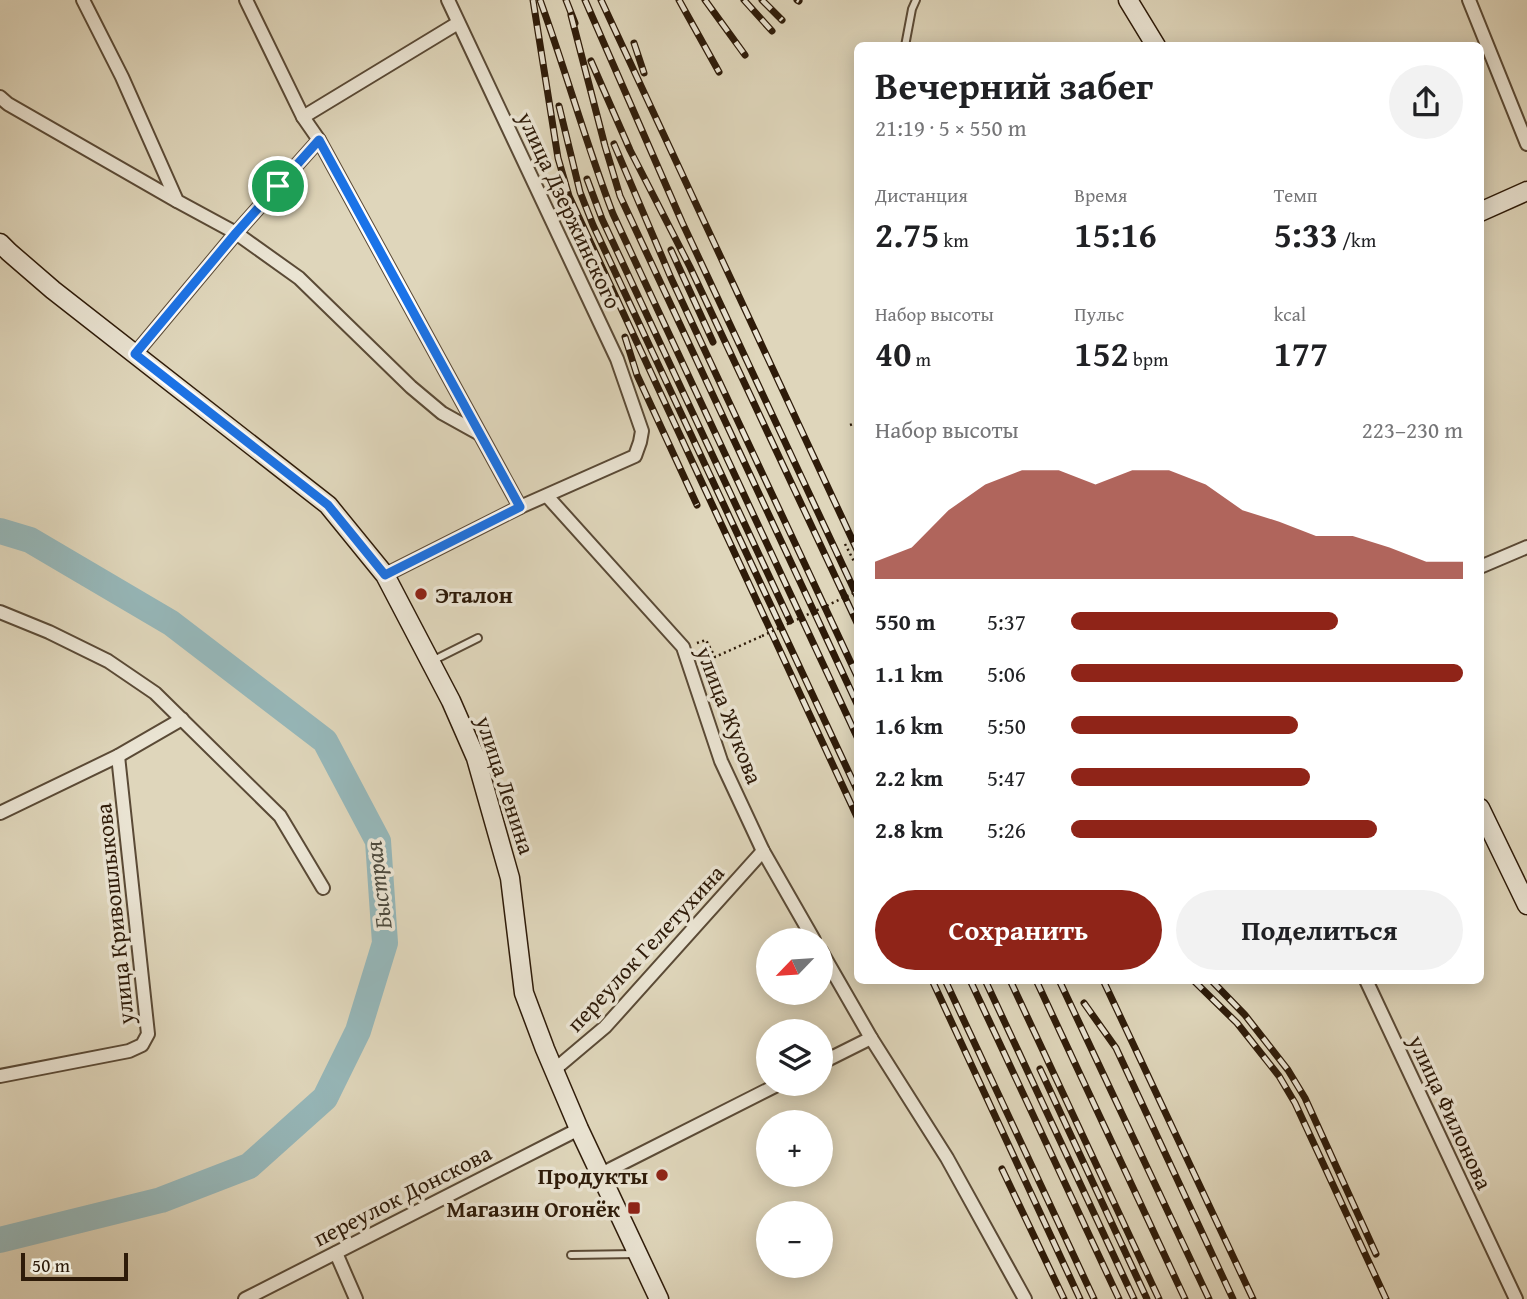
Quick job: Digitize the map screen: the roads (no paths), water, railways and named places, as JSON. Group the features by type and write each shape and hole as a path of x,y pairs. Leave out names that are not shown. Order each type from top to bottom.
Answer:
{"street":[{"path":"83,0 122,77 177,201"},
{"path":"246,0 303,117 319,140 520,507"},
{"name":"улица Дзержинского","path":"448,0 617,359 642,431 635,456 547,496"},
{"path":"1128,0 1154,42"},
{"path":"1469,0 1527,145"},
{"path":"303,117 458,23"},
{"path":"0,97 236,233 299,278 411,387 442,413 478,433"},
{"path":"135,354 236,233 319,140"},
{"path":"1484,210 1527,191"},
{"name":"улица Ленина","path":"0,243 53,290 328,505 385,575 451,701 476,758 510,878 524,993 579,1129 659,1299"},
{"path":"385,575 547,496"},
{"name":"улица Жукова","path":"547,496 683,648 722,761 763,850 807,928"},
{"path":"1484,565 1527,547"},
{"path":"0,612 108,661 155,692 280,816 323,888"},
{"path":"0,813 118,756 182,719"},
{"name":"улица Кривошлыкова","path":"0,1076 129,1051 142,1045 148,1034 118,756"},
{"path":"1484,816 1527,905"},
{"name":"переулок Гелетухина","path":"554,1070 605,1027 763,850"},
{"path":"833,972 871,1038 947,1158 1025,1299"},
{"name":"улица Филонова","path":"1368,984 1516,1299"},
{"path":"833,1057 871,1038"},
{"path":"601,1174 756,1096"},
{"name":"переулок Донскова","path":"245,1299 579,1129"},
{"path":"336,1253 356,1299"}],"lane":[{"path":"906,42 916,0"},
{"path":"430,662 478,638"},
{"path":"571,1255 638,1254"}],"waterway":[{"name":"Быстрая","path":"0,531 30,540 171,623 325,741 378,841 385,943 358,1031 325,1098 249,1166 161,1200 0,1240"}],"railway":[{"path":"533,0 558,158 569,196 854,810"},
{"path":"540,0 613,214 854,730"},
{"path":"566,0 575,23"},
{"path":"585,0 682,222 854,589"},
{"path":"601,0 854,543"},
{"path":"679,0 719,72"},
{"path":"705,0 745,55"},
{"path":"744,0 772,31"},
{"path":"762,0 782,20"},
{"path":"571,15 620,196 854,697"},
{"path":"634,43 644,73"},
{"path":"591,61 630,150 690,267 854,616"},
{"path":"559,106 580,192 593,225 854,783"},
{"path":"614,144 671,278 854,669"},
{"path":"587,179 602,219 790,621"},
{"path":"671,250 713,342"},
{"path":"625,337 637,375 697,505"},
{"path":"934,984 1080,1299"},
{"path":"947,984 1094,1299"},
{"path":"972,984 1119,1299"},
{"path":"987,984 1134,1299"},
{"path":"1012,984 1159,1299"},
{"path":"1038,984 1185,1299"},
{"path":"1061,984 1209,1299"},
{"path":"1105,984 1253,1299"},
{"path":"1197,984 1237,1023 1279,1076 1295,1103 1386,1299"},
{"path":"1215,984 1245,1015 1288,1070 1305,1098 1376,1254"},
{"path":"1084,1003 1116,1048 1233,1299"},
{"path":"1040,1069 1147,1299"},
{"path":"1002,1169 1064,1299"}],"place":[{"name":"Эталон","path":"421,594"},
{"name":"Продукты","path":"662,1175"},
{"name":"Магазин Огонёк","path":"634,1208"}]}
